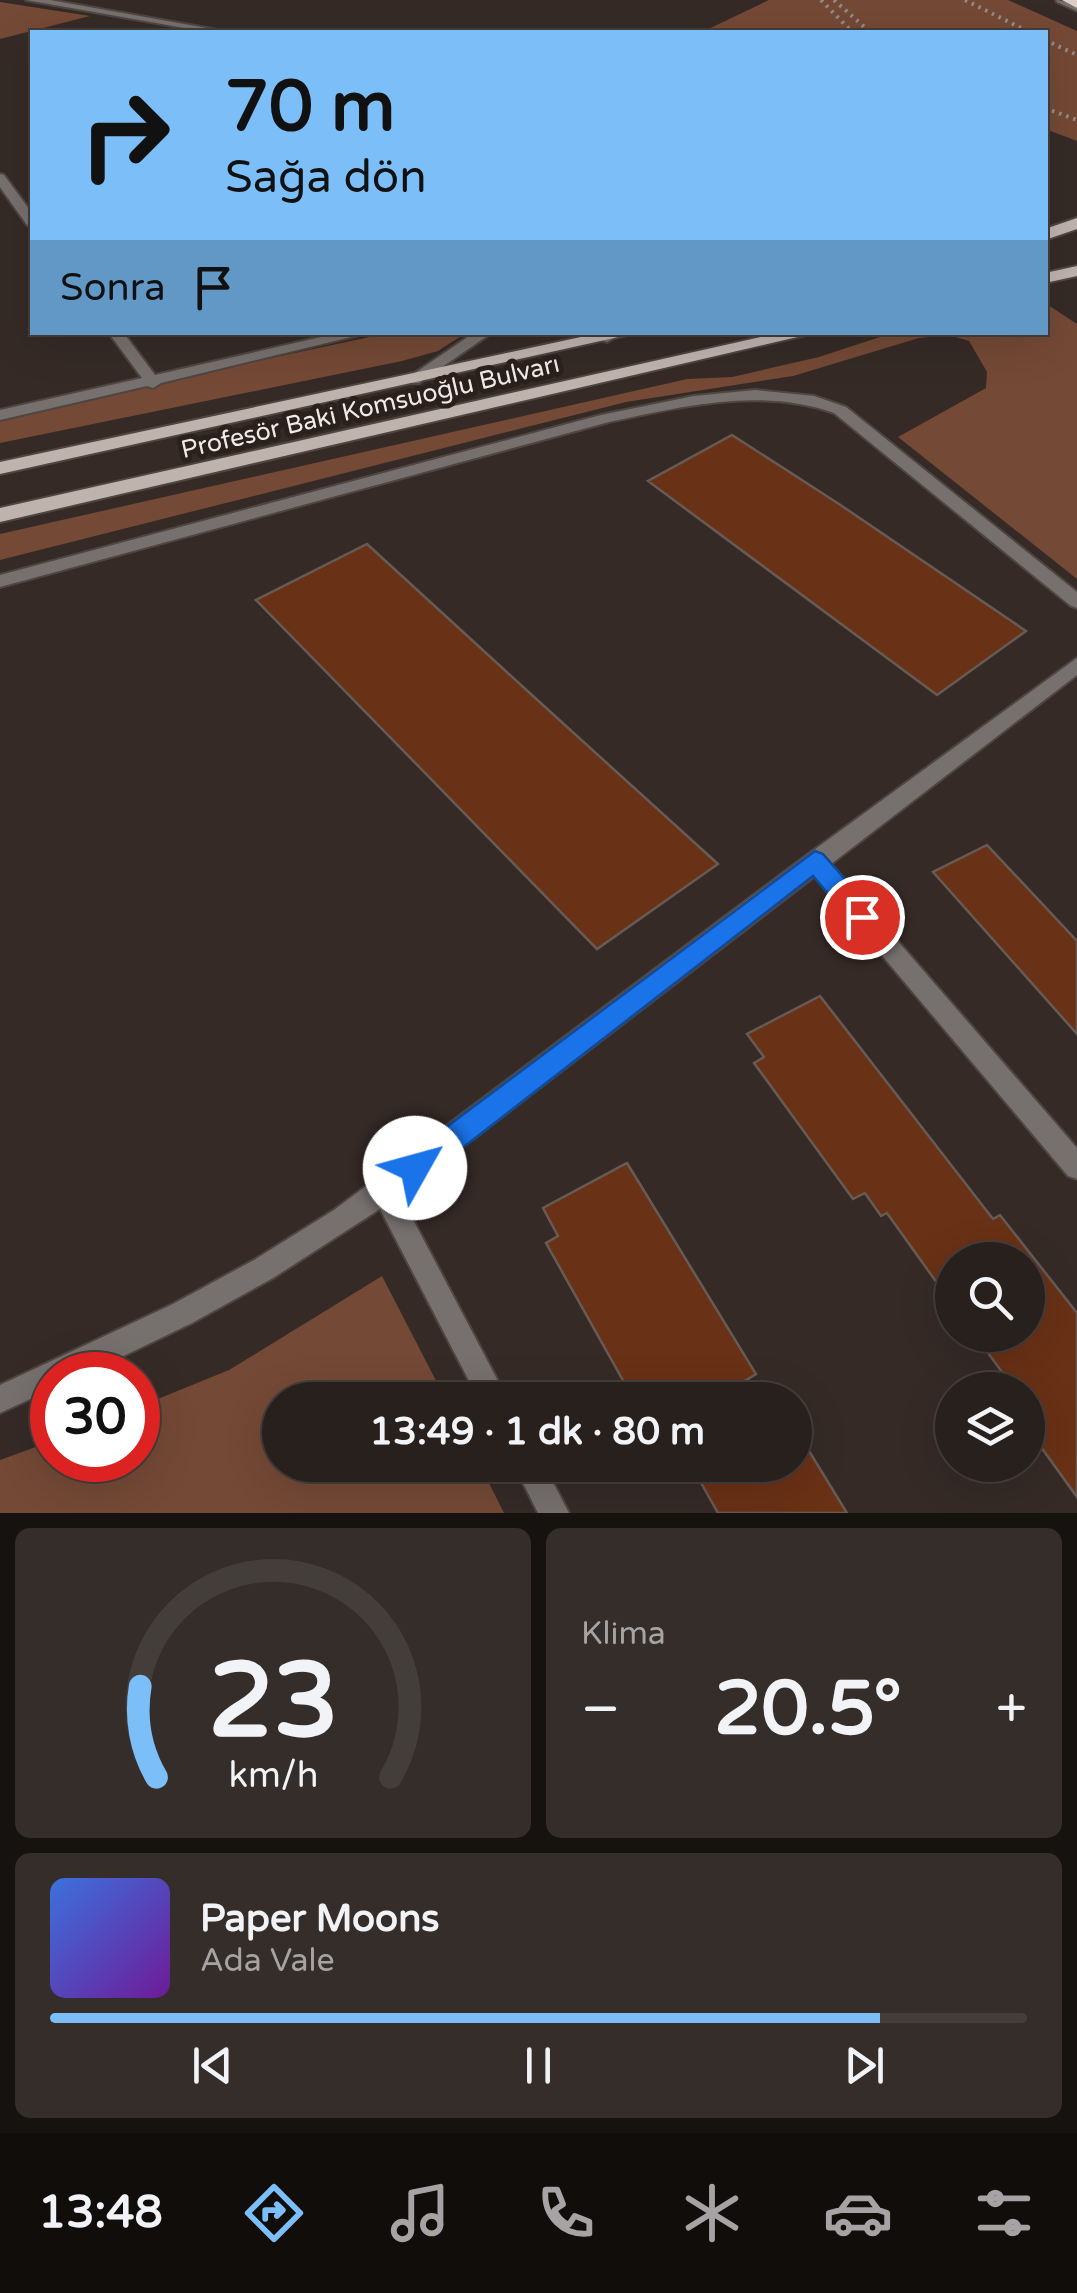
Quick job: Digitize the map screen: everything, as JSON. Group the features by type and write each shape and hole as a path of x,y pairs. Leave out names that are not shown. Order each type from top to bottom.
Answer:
{"highway":[{"path":"1070,0 1077,5"}],"main road":[{"path":"1048,234 1077,223"},
{"path":"1048,277 1077,271"},
{"name":"Profesör Baki Komsuoğlu Bulvarı","path":"0,468 620,335"},
{"name":"Profesör Baki Komsuoğlu Bulvarı","path":"0,515 797,335"}],"street":[{"path":"30,0 212,30"},
{"path":"1061,0 1077,5"},
{"path":"0,178 30,219"},
{"path":"117,335 153,383"},
{"path":"0,415 353,335"},
{"path":"414,380 482,335"},
{"path":"594,335 607,338"},
{"path":"0,580 607,418 705,401 790,396 818,400 840,410 1077,602"},
{"path":"103,1352 216,1300 315,1240 1077,665"},
{"path":"815,861 1077,1167"},
{"path":"384,1191 485,1382"},
{"path":"0,1399 30,1385"},
{"path":"537,1482 554,1513"}],"path":[{"path":"821,0 850,30"},
{"path":"834,0 868,30"},
{"path":"965,0 1025,30"},
{"path":"1048,41 1077,55"},
{"path":"1048,109 1077,120"}],"shaded area":[{"path":"769,0 1008,0 1077,31 1077,141 1048,130 1048,30 706,30"},
{"path":"0,2 90,16 30,30 0,39"},
{"path":"1048,305 1077,324 1077,579 898,437 986,388 987,372 969,341 949,335 1048,335"},
{"path":"379,335 463,335 438,351 402,361 0,443 0,416"},
{"path":"886,335 949,335 919,338 793,376 626,402 0,560 0,534 687,379 732,377 819,357"},
{"path":"382,1276 437,1382 262,1382 262,1482 488,1482 504,1513 0,1513 0,1460 30,1449 30,1482 160,1482 160,1398 229,1370"}],"building":[{"path":"732,435 1026,631 937,695 648,481"},
{"path":"367,544 718,864 597,949 256,600"},
{"path":"987,845 1077,941 1077,1034 933,872"},
{"path":"820,996 993,1219 1000,1215 1021,1242 935,1242 935,1280 887,1213 881,1216 865,1193 853,1199 754,1063 764,1057 747,1034"},
{"path":"627,1163 756,1374 743,1382 624,1382 546,1243 558,1236 543,1208"},
{"path":"1045,1272 1077,1313 1077,1497 1045,1453 1045,1372 1002,1372 987,1352 1045,1352"},
{"path":"812,1456 847,1513 718,1513 701,1482 812,1482"}],"route":[{"path":"415,1168 815,861 862,917"}]}
